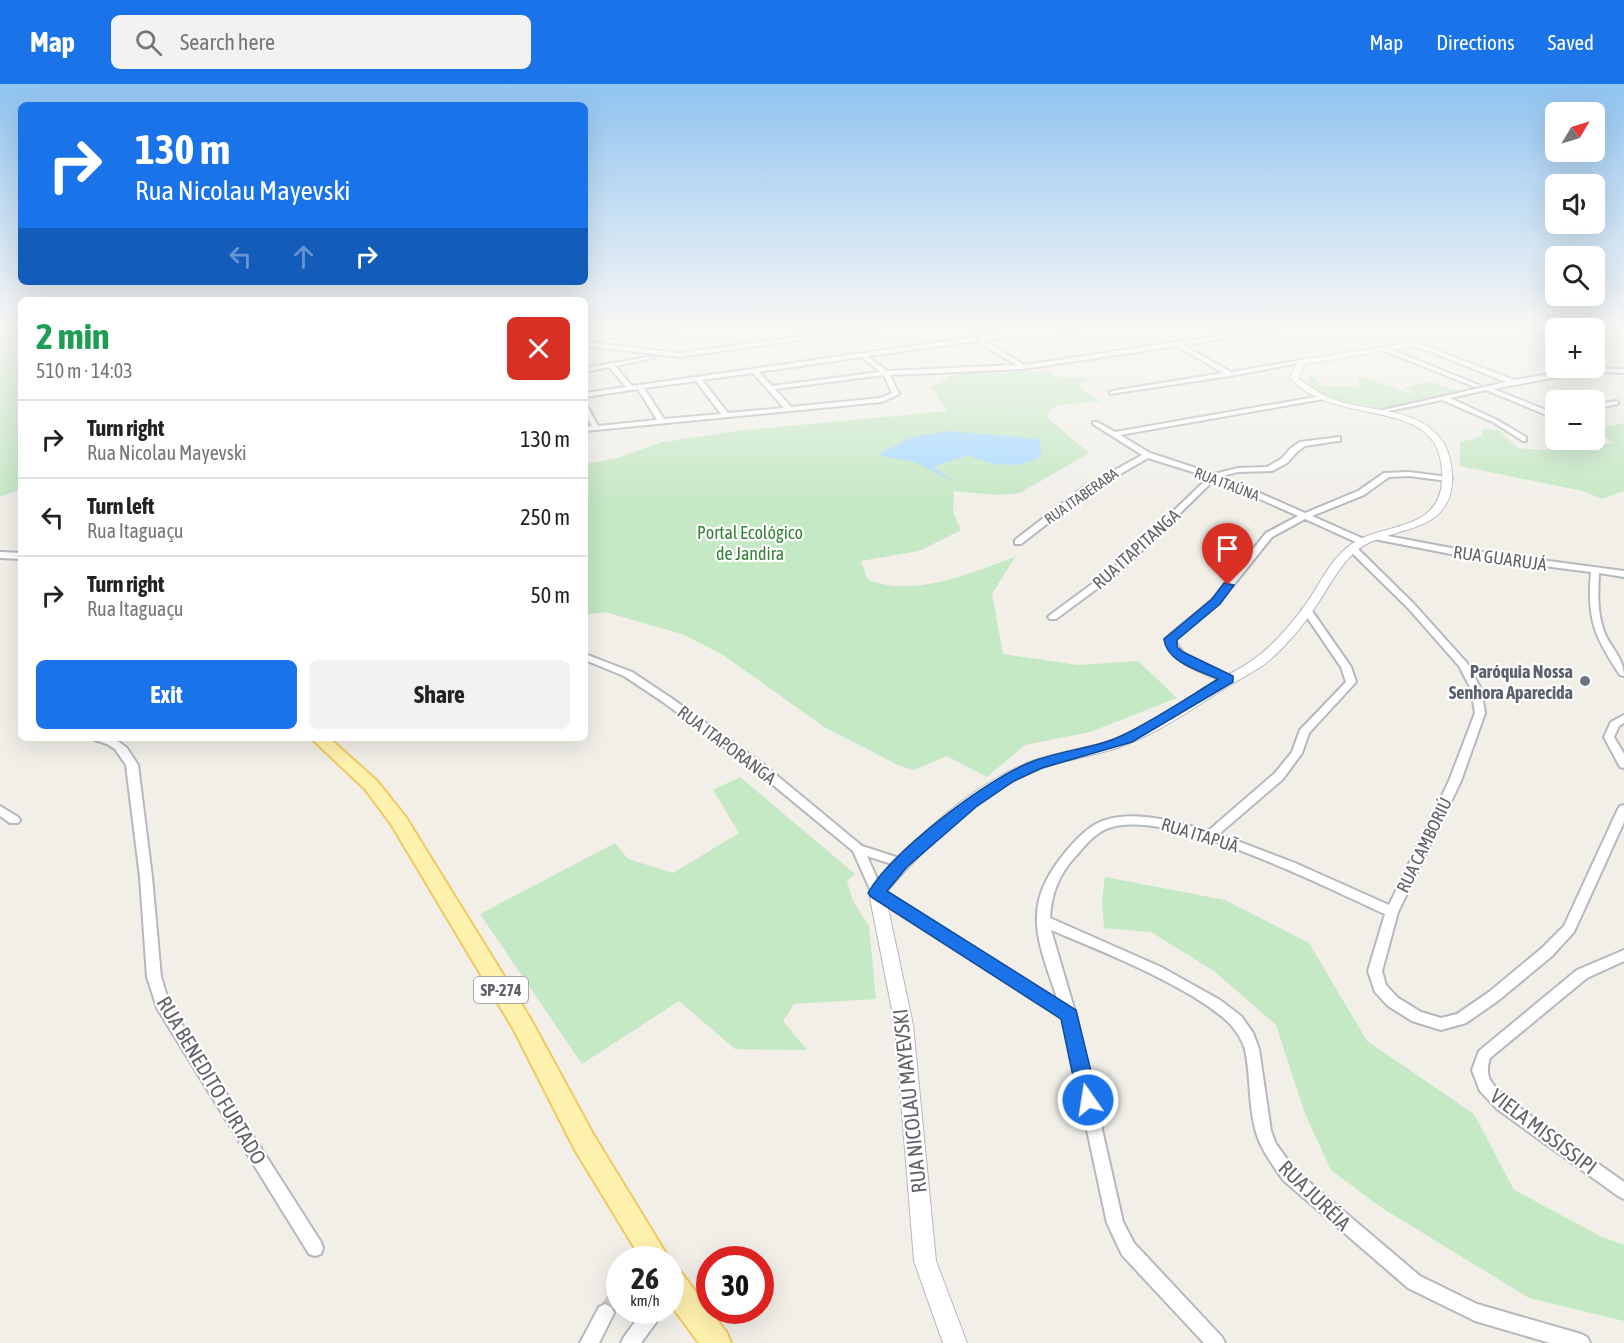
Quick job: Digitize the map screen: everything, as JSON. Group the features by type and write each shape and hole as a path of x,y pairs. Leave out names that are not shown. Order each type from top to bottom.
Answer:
{"main road":[{"name":"SP-274","path":"322,741 370,785 398,820 522,1024 584,1142 643,1246"},
{"path":"684,1300 717,1343"}],"street":[{"path":"588,395 640,387 662,422"},
{"path":"704,387 726,415"},
{"path":"770,388 780,387"},
{"path":"588,429 889,398 896,394 893,387"},
{"path":"1112,393 1151,387"},
{"path":"1069,1015 877,893 901,863 971,804 1009,778 1037,764 1127,739 1274,649 1307,610 1341,558 1357,545 1412,524 1435,512 1445,496 1448,479 1442,443 1435,434 1421,425 1380,412 1321,398 1302,387"},
{"path":"1380,412 1496,387"},
{"path":"770,388 789,409"},
{"path":"1488,389 1545,412"},
{"path":"1115,434 1321,398"},
{"path":"1442,398 1495,421 1523,439"},
{"path":"1605,405 1616,403"},
{"path":"588,413 596,428"},
{"name":"RUA ITAÚNA","path":"1095,423 1147,455 1214,476 1305,516 1357,545"},
{"path":"1214,476 1238,470 1269,469 1284,461 1303,444 1337,438"},
{"name":"RUA ITABERABA","path":"1018,542 1084,491 1147,455"},
{"path":"1228,679 1178,655 1171,648 1170,639 1216,601 1269,535 1305,516 1361,493 1387,475 1403,474 1448,479"},
{"name":"RUA ITAPITANGA","path":"1053,617 1118,569 1214,476"},
{"name":"RUA GUARUJÁ","path":"1377,537 1451,551 1624,574"},
{"name":"RUA CAMBORIÚ","path":"1357,545 1463,665 1476,689 1480,713 1455,781 1392,912 1375,971 1380,988 1393,1002 1417,1017 1441,1024 1461,1019 1547,952 1569,929 1624,809"},
{"path":"0,555 18,556"},
{"path":"1595,571 1593,604 1595,626 1624,673"},
{"path":"1211,835 1279,776 1297,753 1304,732 1351,682 1346,667 1307,610"},
{"name":"RUA ITAPORANGA","path":"588,658 628,674 667,700 759,767 858,849 901,863"},
{"path":"1624,718 1615,724 1609,737 1624,764"},
{"name":"RUA BENEDITO FURTADO","path":"113,741 125,751 132,765 146,877 154,977 164,1008 315,1248"},
{"path":"0,810 14,820"},
{"name":"RUA ITAPUÃ","path":"1216,1343 1128,1249 1115,1223 1069,1015 1043,921 1045,893 1062,865 1082,841 1106,824 1135,820 1167,822 1211,835 1392,912"},
{"name":"RUA ITAPORANGA","path":"858,849 877,893"},
{"name":"RUA NICOLAU MAYEVSKI","path":"877,893 904,1025 925,1260 955,1343"},
{"name":"RUA JURÉIA","path":"1043,921 1208,997 1233,1016 1247,1035 1258,1073 1263,1131 1273,1153 1289,1174 1414,1282 1475,1312 1581,1343"},
{"name":"VIELA MISSISSIPI","path":"1624,955 1582,974 1484,1055 1479,1070 1485,1086 1502,1104 1624,1191"},
{"path":"589,1343 605,1313"},
{"path":"630,1343 644,1324"}],"green space":[{"path":"0,387 18,387 18,490 0,497"},
{"name":"Portal Ecológico de Jandira","path":"930,387 1079,387 1101,401 1058,405 1049,411 1048,418 1089,453 1020,493 997,495 954,491 953,512 961,530 919,551 861,561 868,580 886,585 923,585 961,576 1015,557 992,594 1003,654 1078,665 1138,661 1177,698 1090,732 1025,745 987,777 947,756 914,770 900,766 824,727 723,655 682,634 605,612 588,615 588,463 617,458 662,442 745,430 947,411"},
{"path":"1310,387 1391,387 1415,394 1405,388 1445,387 1459,392 1387,409 1329,399"},
{"path":"1624,423 1624,491 1602,499 1583,491 1460,466 1460,442 1483,436 1481,429 1499,430 1518,448 1605,450 1605,444 1613,443 1605,436 1605,427"},
{"path":"740,777 855,874 847,881 853,901 869,926 876,999 794,1004 783,1021 807,1050 735,1049 679,1001 582,1064 480,914 615,843 628,859 673,873 739,833 713,790"},
{"path":"1105,877 1225,900 1309,943 1367,1041 1474,1114 1514,1190 1602,1237 1624,1245 1624,1321 1529,1298 1379,1206 1331,1170 1305,1114 1276,1025 1214,971 1151,932 1104,928 1102,900"}],"water":[{"path":"949,431 1040,439 1041,457 1022,464 1004,465 966,455 934,467 952,481 915,462 878,455 910,437"}],"place":[{"name":"Paróquia Nossa Senhora Aparecida","path":"1585,681"}],"route":[{"path":"1088,1100 1069,1015 877,893 901,863 971,804 1009,778 1037,764 1127,739 1228,679 1178,655 1171,648 1170,639 1216,601 1228,585"}]}
